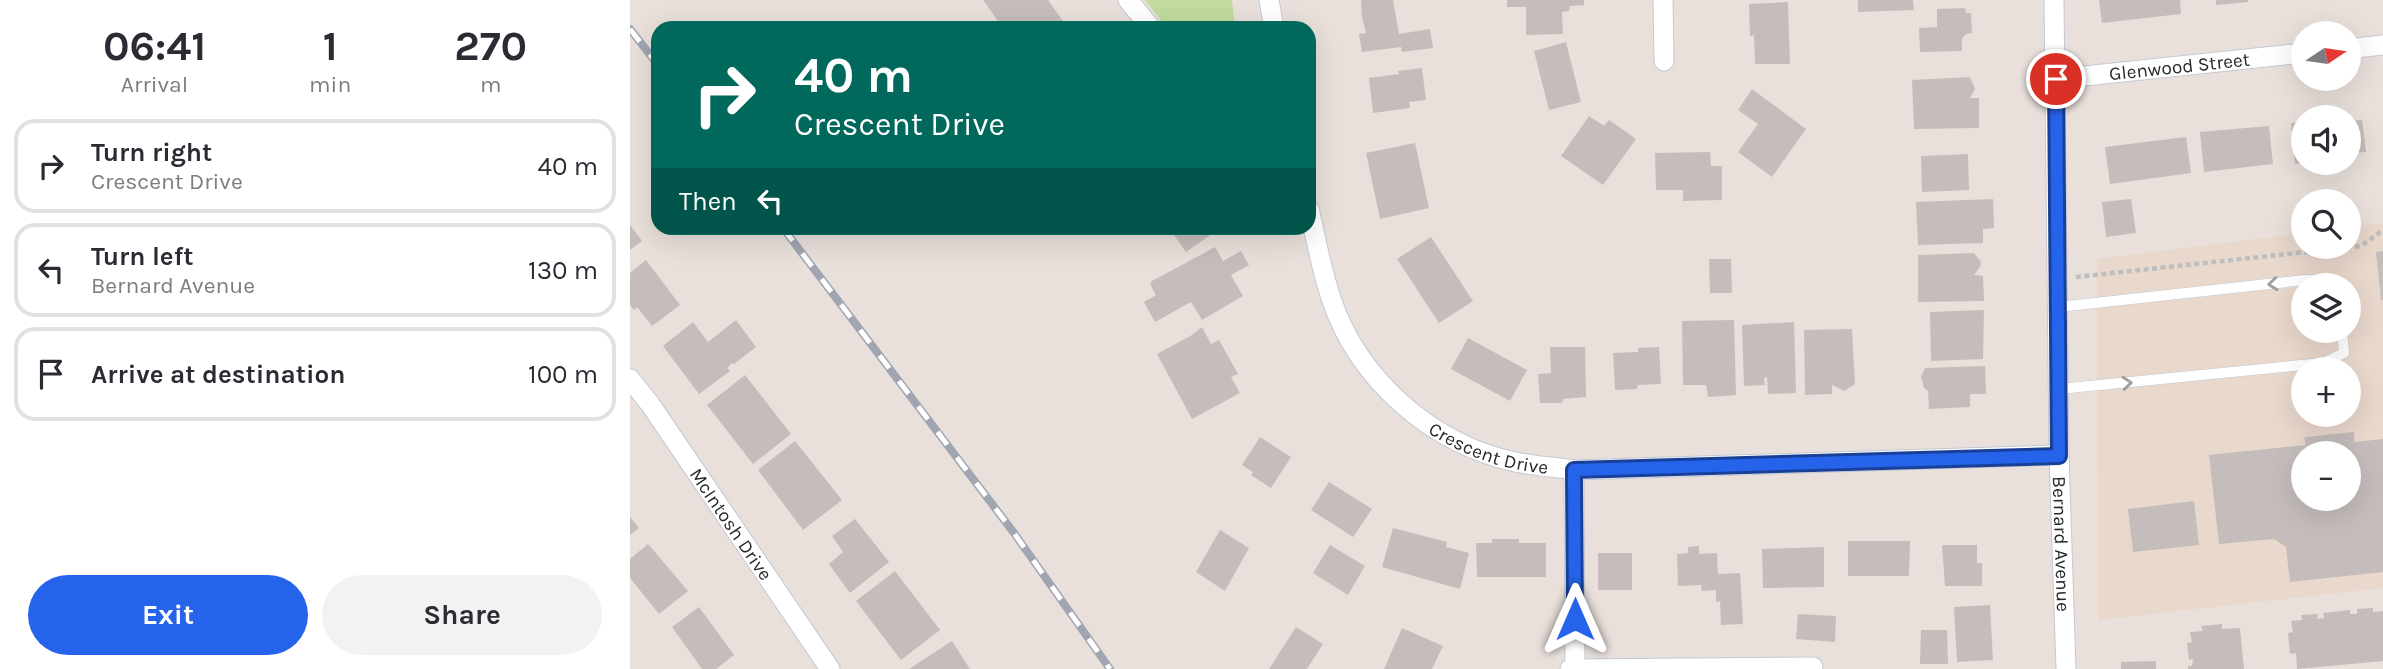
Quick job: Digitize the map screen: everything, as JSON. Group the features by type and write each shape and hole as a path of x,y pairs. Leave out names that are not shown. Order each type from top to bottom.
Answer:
{"street":[{"path":"1128,0 1145,21"},
{"path":"1269,0 1273,21"},
{"path":"1663,0 1664,61"},
{"name":"Bernard Avenue","path":"2054,0 2059,456 2066,669"},
{"path":"2361,48 2383,45"},
{"name":"Glenwood Street","path":"2056,79 2291,54"},
{"name":"Crescent Drive","path":"1315,235 1331,298 1340,320 1364,362 1387,390 1414,415 1441,434 1515,462 1574,470 2059,456"},
{"name":"McIntosh Drive","path":"630,379 830,669"},
{"path":"1574,470 1573,669 1813,667"}],"lane":[{"path":"2058,307 2291,282"},
{"path":"2059,389 2323,363 2344,353 2343,343"}],"path":[{"path":"2058,279 2361,246 2383,230"}],"shaded area":[{"path":"2383,223 2383,588 2098,620 2097,259 2291,235 2291,259 2361,259 2361,226"}],"green space":[{"path":"1145,0 1232,0 1234,21 1162,21"}],"building":[{"path":"983,0 1048,0 1063,21 998,21"},
{"path":"1361,0 1393,0 1399,34 1430,29 1433,48 1402,52 1401,47 1362,52 1359,34 1366,33"},
{"path":"1507,0 1584,0 1584,5 1570,6 1569,11 1562,12 1563,34 1526,35 1526,7 1507,7"},
{"path":"1858,0 1913,0 1914,10 1858,12"},
{"path":"2099,0 2180,0 2181,14 2102,23"},
{"path":"2216,0 2248,0 2248,2 2216,5"},
{"path":"1788,2 1790,64 1755,64 1754,35 1750,36 1749,4"},
{"path":"1965,8 1966,13 1971,13 1972,33 1966,34 1962,39 1962,51 1920,52 1919,28 1937,27 1937,9"},
{"path":"1566,42 1581,102 1549,110 1534,51"},
{"path":"1422,68 1426,100 1409,102 1410,108 1373,113 1369,78"},
{"path":"1970,77 1975,89 1970,98 1979,98 1979,128 1914,129 1912,80"},
{"path":"1752,89 1806,129 1772,177 1738,152 1758,124 1738,110"},
{"path":"1589,116 1604,126 1609,120 1636,139 1603,185 1561,156"},
{"path":"2362,120 2366,152 2361,152"},
{"path":"2269,126 2273,164 2204,172 2200,132"},
{"path":"2186,137 2191,173 2110,184 2105,147"},
{"path":"1415,143 1429,208 1380,219 1366,153"},
{"path":"1710,152 1711,166 1722,166 1722,200 1683,201 1683,190 1656,190 1655,153"},
{"path":"1968,154 1969,190 1922,192 1921,156"},
{"path":"1993,199 1994,228 1983,229 1983,243 1918,245 1916,202"},
{"path":"2131,199 2136,233 2106,237 2102,202"},
{"path":"630,225 642,241 630,250"},
{"path":"1174,235 1210,235 1186,252"},
{"path":"1431,237 1473,301 1439,323 1397,259"},
{"path":"1215,247 1223,261 1241,251 1249,265 1231,275 1243,296 1202,320 1191,302 1155,322 1144,302 1156,295 1150,284 1152,281"},
{"path":"2383,251 2383,300 2381,300 2376,252"},
{"path":"1974,253 1981,262 1974,275 1983,276 1984,301 1918,302 1918,255"},
{"path":"1709,259 1731,259 1732,293 1710,293"},
{"path":"646,260 680,305 652,326 637,307 634,310 630,305 630,273"},
{"path":"1984,310 1983,359 1931,361 1930,312"},
{"path":"736,320 756,347 732,363 727,368 730,371 699,394 663,346 693,322 708,342"},
{"path":"1734,320 1736,395 1708,397 1706,385 1683,385 1682,321"},
{"path":"1794,322 1796,393 1768,394 1767,377 1764,378 1765,385 1744,386 1742,325"},
{"path":"1202,327 1211,344 1219,340 1238,374 1231,377 1240,393 1192,419 1157,354"},
{"path":"1852,329 1855,384 1844,391 1832,385 1832,394 1805,395 1804,330"},
{"path":"1468,338 1527,370 1510,401 1451,369"},
{"path":"1550,347 1585,347 1586,397 1563,399 1562,403 1540,403 1538,374 1551,373"},
{"path":"1659,347 1661,384 1615,390 1613,353 1638,352 1638,348"},
{"path":"1985,366 1986,394 1970,394 1970,407 1929,409 1928,391 1924,388 1921,377 1925,368"},
{"path":"745,375 791,434 753,464 707,405"},
{"path":"2354,432 2354,441 2305,441 2304,438"},
{"path":"1260,437 1291,457 1271,488 1251,475 1253,472 1242,465"},
{"path":"2383,439 2383,572 2290,582 2286,547 2274,539 2219,544 2209,455 2291,447 2291,511 2361,511 2361,441"},
{"path":"795,441 842,500 803,530 758,470"},
{"path":"1329,482 1372,509 1353,537 1311,510"},
{"path":"2194,501 2199,545 2133,552 2128,509"},
{"path":"630,517 639,528 630,535"},
{"path":"855,519 889,562 850,593 829,564 843,552 832,536"},
{"path":"1393,528 1447,542 1446,547 1469,553 1460,589 1382,567"},
{"path":"1220,530 1249,548 1225,591 1196,572"},
{"path":"1492,539 1546,543 1546,577 1477,577 1476,543 1492,543"},
{"path":"1848,541 1910,541 1909,576 1848,576"},
{"path":"648,544 688,591 659,614 630,578 630,559"},
{"path":"1330,545 1365,566 1348,595 1313,573"},
{"path":"1942,545 1977,545 1977,563 1982,563 1982,586 1945,586"},
{"path":"1699,546 1699,554 1717,553 1718,574 1740,573 1743,624 1721,625 1720,601 1716,602 1716,590 1702,591 1701,585 1678,586 1677,554 1688,553 1688,547"},
{"path":"1824,547 1824,587 1763,588 1762,549"},
{"path":"1598,553 1632,553 1632,590 1598,590"},
{"path":"895,571 940,630 901,660 856,601"},
{"path":"1990,605 1993,660 1957,662 1954,607"},
{"path":"699,607 734,655 716,669 702,669 672,627"},
{"path":"2373,608 2373,612 2383,611 2383,661 2297,669 2296,653 2290,654 2288,633 2293,632 2291,621 2302,620 2301,615 2318,614 2317,619 2324,618 2323,613 2350,610 2350,614 2357,614 2357,609"},
{"path":"1798,614 1836,616 1835,642 1796,639"},
{"path":"2222,624 2222,629 2240,628 2244,669 2188,669 2188,666 2192,666 2193,659 2189,660 2187,643 2192,642 2190,632 2203,631 2201,626"},
{"path":"1296,627 1323,644 1307,669 1269,669"},
{"path":"1402,628 1443,646 1432,669 1384,669"},
{"path":"1921,630 1947,630 1948,664 1920,664"},
{"path":"952,641 970,669 909,669"},
{"path":"2156,661 2156,669 2121,669 2121,662"}],"railway":[{"path":"630,29 651,56"},
{"path":"788,235 1014,533 1110,669"}],"route":[{"path":"1575,619 1574,470 2059,456 2056,79"}]}
